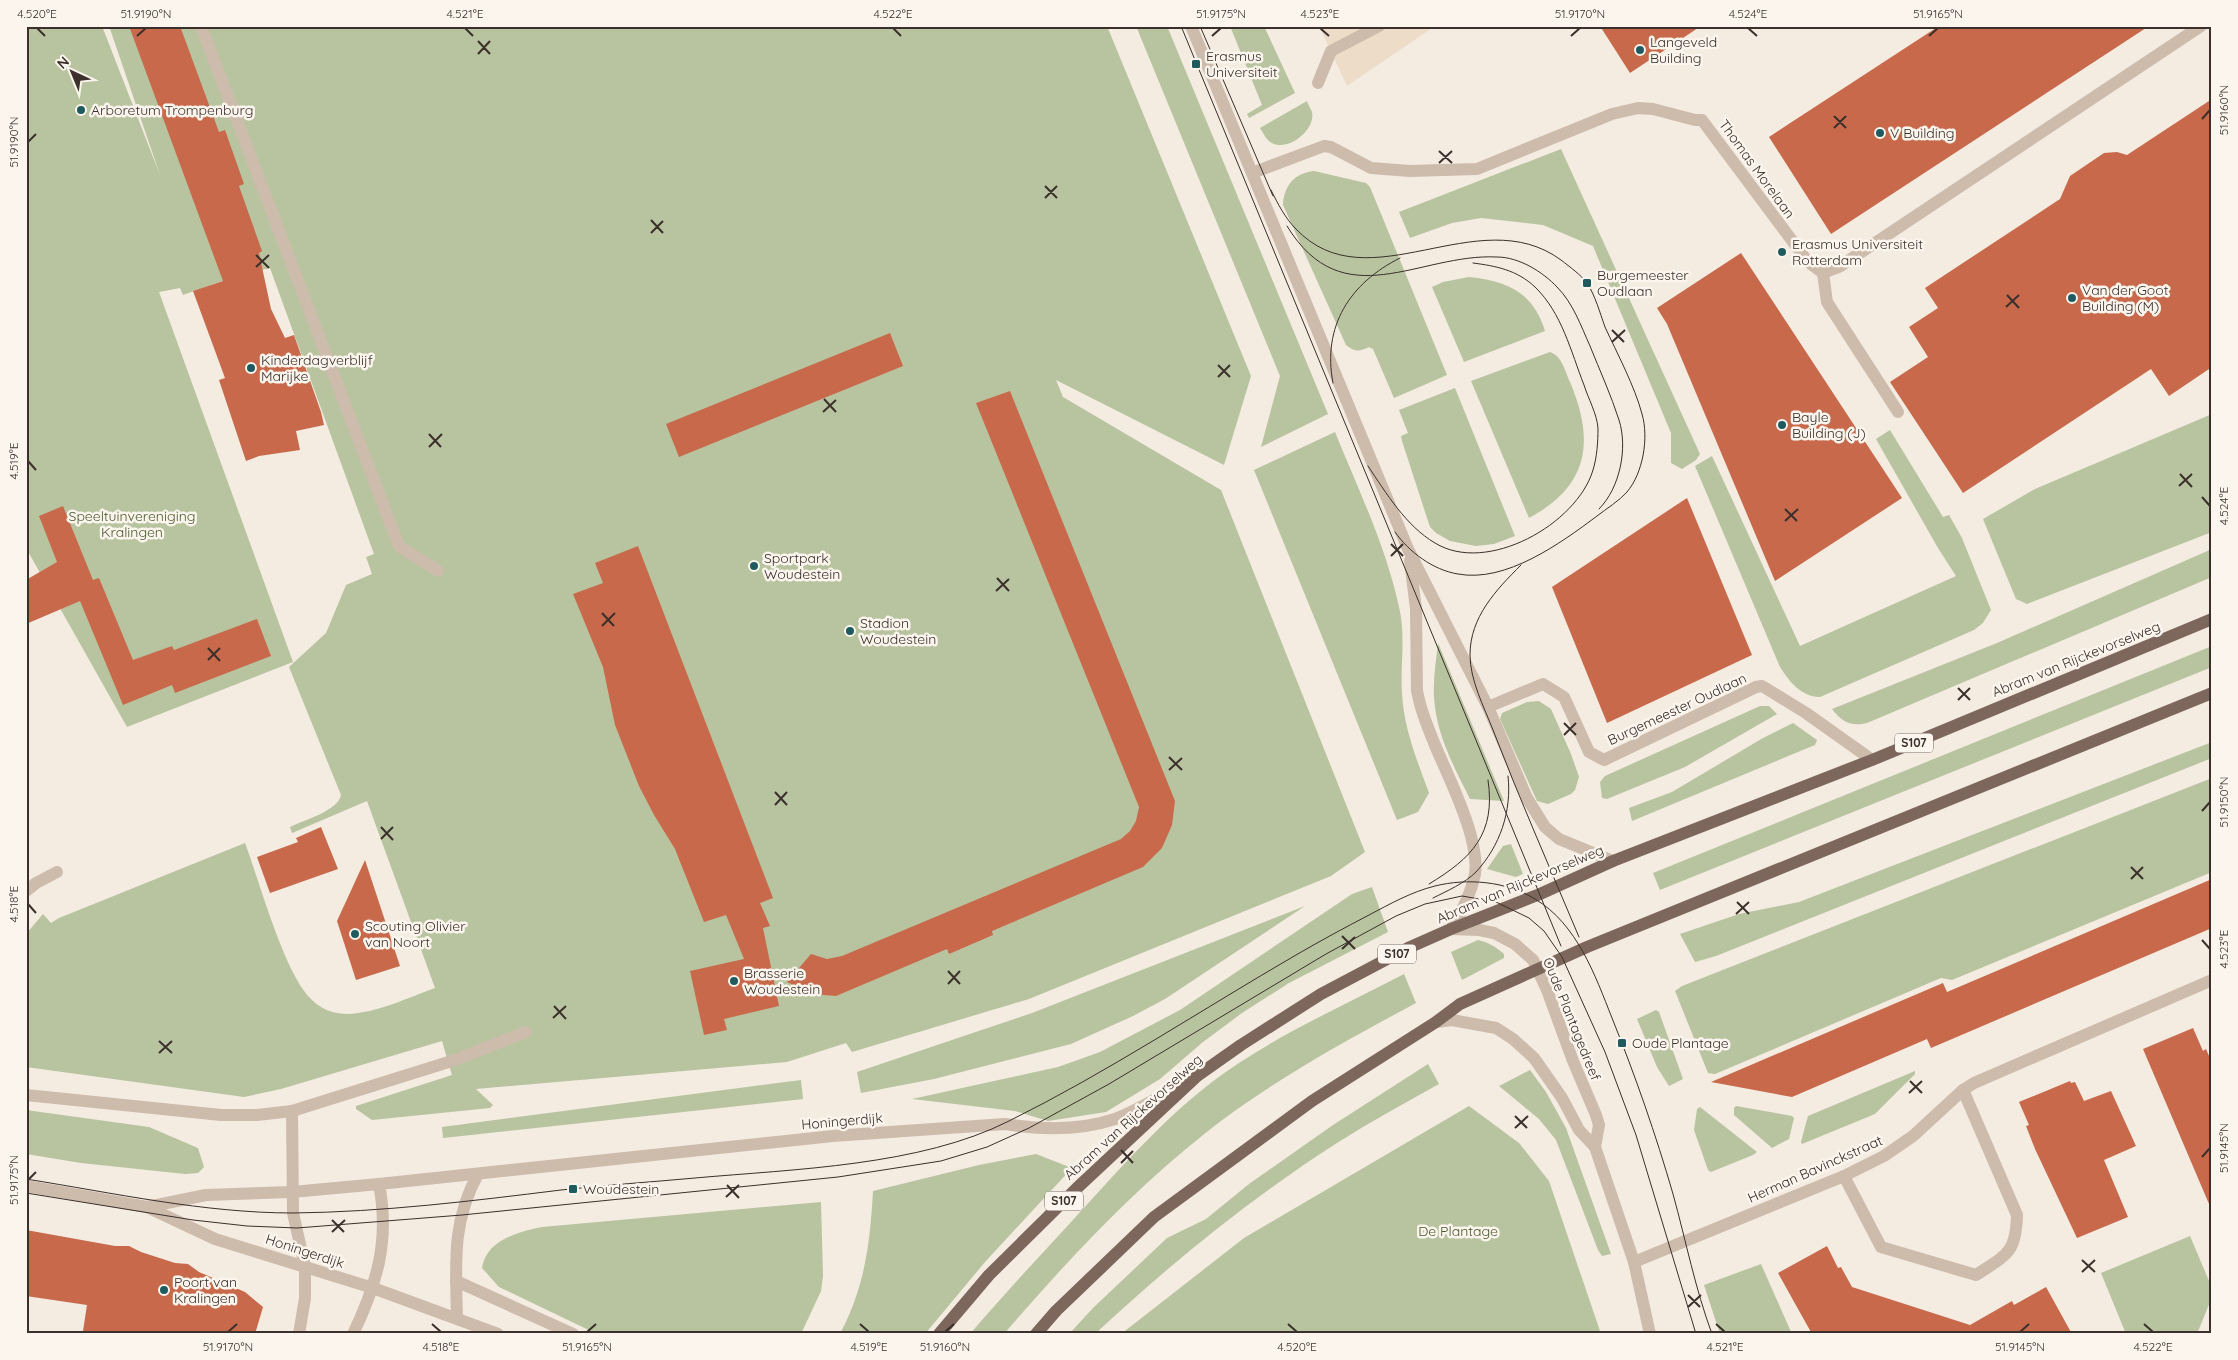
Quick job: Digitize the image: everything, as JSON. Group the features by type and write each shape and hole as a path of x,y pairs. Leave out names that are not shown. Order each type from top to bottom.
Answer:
{"main road":[{"name":"Abram van Rijckevorselweg","path":"939,1334 989,1275 1077,1188 1197,1076 1321,994 1408,948 1451,929 1540,894 1613,861 1872,760 2212,619"},
{"path":"1036,1334 1056,1311 1154,1217 1312,1101 1436,1022 1460,1004 1537,968 2212,693"}],"street":[{"path":"201,26 399,546 438,570"},
{"path":"1191,26 1408,549 1488,707 1527,798 1548,831 1559,839 1613,861"},
{"path":"1318,82 1331,50 1379,26"},
{"path":"1898,412 1827,302 1823,272 1840,267 2201,26"},
{"name":"Thomas Morelaan","path":"1252,173 1324,146 1331,147 1371,168 1410,171 1477,169 1612,114 1638,108 1653,108 1695,120 1702,120 1808,262 1823,272"},
{"path":"1408,549 1416,609 1417,691 1420,704 1460,799 1474,848 1475,872 1468,898 1461,915 1451,929"},
{"name":"Burgemeester Oudlaan","path":"1488,707 1544,684 1564,697 1589,752 1604,760 1756,687 1762,686 1806,713 1872,760"},
{"path":"26,891 36,883 57,872"},
{"name":"Oude Plantagedreef","path":"1451,929 1479,930 1494,933 1515,944 1533,960 1596,1115 1599,1125 1595,1146"},
{"name":"Herman Bavinckstraat","path":"1634,1262 1844,1176 1896,1150 1964,1090 1992,1074 2212,980"},
{"name":"Oude Plantagedreef","path":"1436,1022 1452,1020 1496,1028 1514,1039 1534,1058 1562,1098 1579,1130 1595,1146 1634,1262 1650,1334"},
{"path":"26,1096 221,1115 256,1115 292,1111 455,1060 526,1032"},
{"name":"Honingerdijk","path":"146,1207 206,1195 292,1192 379,1184 843,1136 1005,1124 1030,1128 1076,1129 1116,1118 1197,1076"},
{"path":"1844,1176 1881,1247 1976,1275 2008,1254 2016,1237 2017,1215 1964,1090"},
{"path":"292,1111 293,1213 305,1267 305,1298 299,1334"},
{"path":"457,1320 456,1237 458,1226 478,1174"},
{"path":"353,1334 373,1288 382,1248 384,1210 379,1184"},
{"name":"Honingerdijk","path":"26,1186 146,1207 215,1239 373,1288 498,1334"},
{"path":"456,1282 573,1334"}],"green space":[{"name":"Sportpark Woudestein","path":"26,26 102,26 160,175 109,26 1107,26 1251,376 1224,465 1056,380 1063,397 1221,490 1365,852 1331,876 1029,999 852,1052 846,1043 787,1062 476,1089 493,1105 490,1108 372,1120 356,1109 356,1106 452,1075 442,1041 281,1089 244,1097 26,1067 26,934 43,914 51,923 59,918 245,843 283,950 292,971 312,1000 324,1008 337,1013 358,1013 392,1004 435,988 367,801 292,833 290,827 334,806 339,801 341,795 289,667 326,633 346,585 372,574 366,557 374,554 270,268 239,275 183,295 180,288 159,292 293,662 127,727 26,548"},
{"path":"1136,26 1167,26 1328,414 1261,447 1280,376"},
{"path":"1230,26 1264,26 1295,93 1249,118 1247,114 1262,105"},
{"path":"1307,101 1312,112 1312,119 1310,126 1300,138 1293,142 1278,145 1265,137 1260,128"},
{"path":"1561,149 1700,454 1696,460 1682,469 1671,463 1671,433 1593,246 1543,225 1481,218 1452,223 1410,238 1399,212"},
{"path":"1314,171 1366,183 1370,187 1447,375 1394,398 1373,349 1369,347 1357,351 1346,345 1283,205 1288,186 1292,181 1301,174"},
{"path":"1469,277 1495,282 1517,291 1533,307 1545,331 1464,362 1432,287 1443,282"},
{"path":"1550,352 1560,360 1565,369 1578,403 1583,424 1584,443 1581,460 1575,476 1564,492 1529,518 1471,381"},
{"path":"1455,388 1515,536 1494,544 1476,546 1450,541 1430,527 1402,441 1401,436 1408,433 1399,410"},
{"path":"2212,414 2212,532 2027,604 2016,599 1983,519 2035,489"},
{"path":"1890,430 1943,517 1949,515 1962,538 1991,610 1983,623 1974,630 1820,697 1813,696 1796,687 1780,667 1695,466 1712,456 1800,646 1956,576 1876,439"},
{"path":"1335,432 1379,540 1399,607 1405,720 1429,793 1418,812 1397,820 1254,470"},
{"path":"2212,549 2212,577 1867,723 1852,724 1847,722 1832,709 1997,643"},
{"path":"1438,643 1504,801 1470,799 1447,750 1435,711 1434,677"},
{"path":"2212,646 2212,667 1660,890 1653,873"},
{"path":"1539,701 1551,709 1579,777 1575,790 1571,794 1548,804 1537,801 1500,719 1502,713 1527,702"},
{"path":"1760,706 1769,706 1777,714 1685,767 1607,799 1602,798 1600,782 1605,776"},
{"path":"1793,723 1817,740 1815,745 1632,821 1629,808 1672,792 1763,738"},
{"path":"2212,742 2212,758 1716,956 1695,962 1680,934 1739,914 1799,902"},
{"path":"2212,778 2212,872 1952,980 1941,978 1715,1074 1708,1073 1675,991 1682,986"},
{"path":"1511,844 1523,874 1516,877 1487,869 1503,846"},
{"path":"1372,887 1388,932 1289,983 1242,1013 1203,1042 1160,1079 1106,1112 1048,1121 1015,1111 912,1099 1058,1067 1100,1052 1180,1010 1352,894"},
{"path":"1305,906 1165,999 1133,1016 1071,1044 934,1079 861,1093 857,1072 1032,1013"},
{"path":"1478,940 1489,943 1498,949 1504,954 1504,958 1462,980 1451,952"},
{"path":"1404,974 1416,1003 1306,1064 1227,1117 1176,1157 1124,1205 1075,1255 1004,1334 970,1334 1122,1166 1193,1097 1234,1066 1281,1037"},
{"path":"1656,1010 1659,1012 1683,1079 1669,1086 1657,1067 1637,1019"},
{"path":"1428,1064 1439,1084 1349,1135 1273,1186 1182,1257 1095,1334 1069,1334 1093,1308 1167,1238 1206,1219 1249,1184 1333,1125"},
{"path":"1530,1070 1546,1092 1566,1128 1611,1254 1602,1256 1598,1250 1556,1140 1539,1119 1499,1086"},
{"path":"1915,1071 1915,1074 1875,1114 1802,1144 1808,1116"},
{"path":"801,1080 803,1099 443,1138 442,1127"},
{"name":"De Plantage","path":"1469,1106 1519,1143 1549,1181 1601,1334 1121,1334 1244,1238"},
{"path":"1736,1106 1792,1116 1794,1118 1789,1139 1772,1148 1734,1115 1734,1108"},
{"path":"1700,1107 1757,1152 1711,1172 1708,1170 1694,1130 1697,1109"},
{"path":"26,1110 149,1127 198,1148 204,1167 198,1173 185,1174 81,1163 26,1154"},
{"path":"1036,1154 1072,1168 985,1262 925,1334 840,1334 861,1282 868,1247 873,1191 979,1165"},
{"path":"821,1202 823,1276 821,1291 801,1334 597,1334 499,1287 482,1268 485,1258 496,1244 514,1235 542,1227"},
{"path":"2190,1236 2212,1288 2212,1297 2197,1334 2126,1334 2101,1273"},
{"path":"1761,1264 1792,1334 1720,1334 1704,1285"}],"shaded area":[{"path":"1319,26 1435,26 1347,86"}],"building":[{"path":"129,26 180,26 219,132 225,130 244,184 239,186 262,251 259,253 271,309 285,338 294,335 321,412 324,425 296,431 300,450 259,456 246,461 219,380 225,378 193,291 223,281"},
{"name":"Langeveld Building","path":"1600,26 1701,26 1630,73"},
{"name":"V Building","path":"1939,26 2149,26 1831,234 1769,137"},
{"name":"Van der Goot Building (M)","path":"2212,99 2212,367 2169,396 2151,369 1963,493 1890,382 1928,357 1909,327 1938,308 1925,288 2060,199 2070,176 2104,153 2117,152 2127,155"},
{"name":"Bayle Building (J)","path":"1741,253 1902,498 1775,581 1667,324 1657,308"},
{"path":"890,333 903,366 679,457 666,424"},
{"path":"1010,391 1175,801 1172,825 1162,848 1143,867 992,931 993,935 949,954 947,949 836,996 812,994 787,982 811,954 827,959 842,956 1121,839 1130,831 1136,821 1139,807 976,403"},
{"path":"1687,498 1752,655 1607,723 1552,587"},
{"path":"63,506 93,580 99,578 133,660 172,646 174,650 257,619 271,656 175,693 172,685 123,705 80,601 26,624 26,580 57,562 39,516"},
{"path":"638,546 773,898 760,903 770,926 763,928 779,1006 724,1019 727,1030 704,1035 690,971 744,959 726,915 704,922 675,849 639,786 615,725 603,667 573,594 603,583 595,563"},
{"path":"321,827 338,869 270,893 257,857 298,842 296,838"},
{"path":"365,860 400,966 356,980 337,921"},
{"path":"2212,879 2212,928 1931,1048 1927,1039 1792,1097 1711,1082 1943,983 1947,992"},
{"path":"2193,1028 2203,1051 2206,1049 2212,1063 2212,1211 2143,1049"},
{"path":"2070,1081 2071,1083 2075,1082 2084,1101 2111,1091 2136,1146 2104,1160 2128,1217 2077,1238 2035,1149 2026,1126 2029,1125 2019,1102"},
{"name":"Poort van Kralingen","path":"26,1230 115,1246 129,1246 175,1263 188,1264 199,1272 245,1292 263,1307 255,1334 98,1334 83,1331 87,1305 26,1296"},
{"path":"1827,1246 1838,1268 1841,1267 1852,1287 1970,1325 2012,1301 2014,1305 2046,1287 2072,1334 1812,1334 1778,1273"}],"tram line":[{"path":"1181,26 1561,946"},
{"path":"1200,26 1273,196"},
{"path":"1271,190 1292,225 1325,250 1356,257 1390,256 1460,243 1495,240 1529,244 1561,260 1582,277 1590,288 1605,327 1635,393 1644,423 1645,444 1641,465 1633,484 1616,502 1550,549 1514,567 1495,573 1458,574 1440,569 1422,559 1395,532"},
{"path":"1287,226 1309,254 1332,269 1357,275 1411,270 1468,258 1497,257 1514,260 1530,266 1551,281 1568,300 1580,323 1609,392 1622,431 1622,455 1617,479 1599,509"},
{"path":"1333,383 1332,343 1336,325 1344,309 1367,280 1382,268 1400,258"},
{"path":"1368,466 1397,508 1415,528 1435,543 1456,551 1479,553 1504,548 1527,539 1550,525 1569,509 1584,490 1593,470 1598,428 1570,346 1559,321 1544,297 1521,276 1506,270 1473,263"},
{"path":"1521,565 1494,594 1474,628 1470,655 1472,674 1524,808 1579,937"},
{"path":"1433,898 1467,880 1476,872 1492,851 1506,815 1509,789 1508,776"},
{"path":"1429,884 1469,854 1478,842 1488,815 1490,799 1488,780"},
{"path":"26,1179 193,1206 226,1210 293,1213 360,1211 427,1205 595,1187 815,1168 897,1156 936,1148 974,1136 1009,1121 1082,1082 1314,945 1401,899 1435,886 1460,882 1486,883 1512,888 1535,899 1562,922 1583,952 1599,985 1621,1040 1652,1127 1673,1194 1712,1334"},
{"path":"26,1193 193,1220 247,1226 297,1228 462,1215 838,1177 941,1161 987,1147 1029,1128 1109,1084 1326,954 1396,916 1425,904 1462,896 1496,902 1529,918 1544,931 1562,957 1605,1052 1636,1135 1696,1334"}],"place":[{"name":"Langeveld Building","path":"1640,50"},
{"name":"Erasmus Universiteit","path":"1196,64"},
{"name":"Arboretum Trompenburg","path":"81,110"},
{"name":"V Building","path":"1880,133"},
{"name":"Erasmus Universiteit Rotterdam","path":"1782,252"},
{"name":"Burgemeester Oudlaan","path":"1587,283"},
{"name":"Van der Goot Building (M)","path":"2072,298"},
{"name":"Kinderdagverblijf Marijke","path":"251,368"},
{"name":"Bayle Building (J)","path":"1782,425"},
{"name":"Sportpark Woudestein","path":"754,566"},
{"name":"Stadion Woudestein","path":"850,631"},
{"name":"Scouting Olivier van Noort","path":"355,934"},
{"name":"Brasserie Woudestein","path":"734,981"},
{"name":"Oude Plantage","path":"1622,1043"},
{"name":"Woudestein","path":"573,1189"},
{"name":"Poort van Kralingen","path":"164,1290"}],"park label":[{"name":"Speeltuinvereniging Kralingen","path":"132,524"}]}
